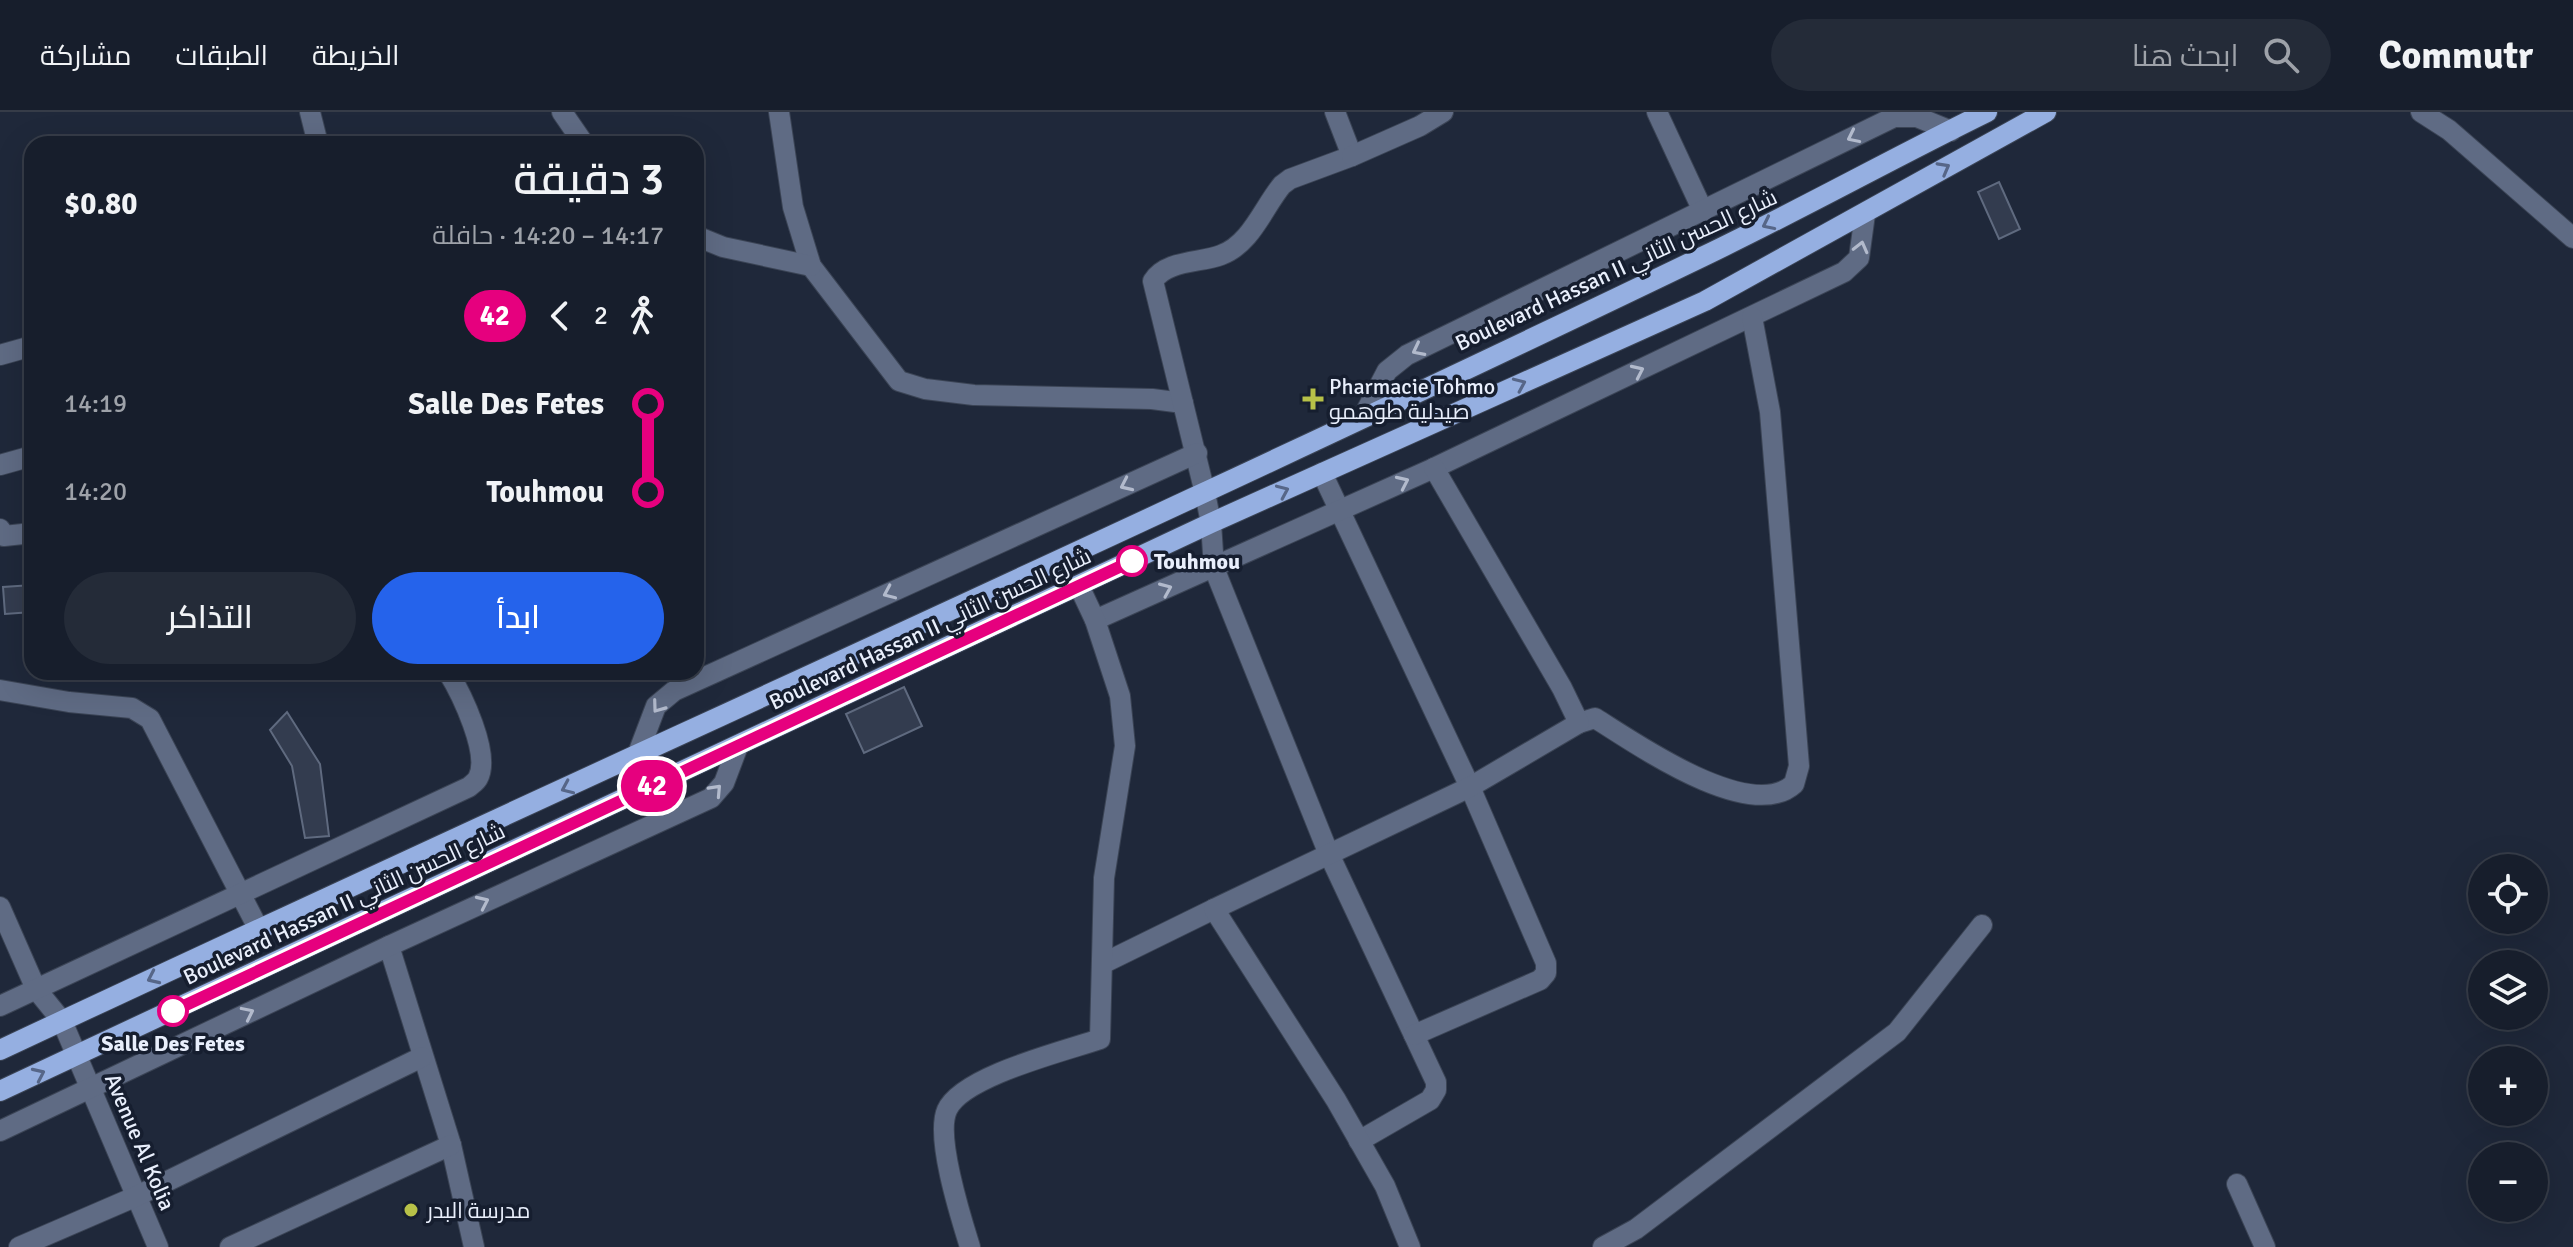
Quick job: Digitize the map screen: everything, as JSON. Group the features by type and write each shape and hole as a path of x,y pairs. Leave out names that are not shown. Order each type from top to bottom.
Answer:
{"main road":[{"name":"Boulevard Hassan II شارع الحسن الثاني","path":"0,1050 258,928 1205,493 1700,258 1987,112"},
{"name":"Boulevard Hassan II شارع الحسن الثاني","path":"0,1091 1211,523 1705,301 2046,112"}],"street":[{"path":"310,112 316,136"},
{"path":"562,112 578,136"},
{"path":"779,112 793,207 811,266 899,381 910,386 974,395 1152,399 1183,403"},
{"path":"1335,112 1352,156"},
{"path":"1657,112 1703,211"},
{"path":"2421,112 2449,130 2573,238"},
{"path":"2437,112 2449,130"},
{"path":"1359,1141 1430,1100 1436,1090 1436,1082 1328,852 1214,568 1211,523 1197,453 1153,290 1156,276 1165,269 1221,255 1236,248 1282,185 1290,179 1420,126 1437,114"},
{"path":"1363,417 1387,371 1407,355 1894,117 1917,117 1951,131"},
{"path":"1095,620 1434,468 1851,267 1859,258 1863,246 1865,214"},
{"path":"704,239 723,247 811,266"},
{"path":"1102,964 1328,852 1470,787 1579,723 1595,718 1677,769 1728,790 1775,796 1794,784 1799,766 1770,412 1752,317"},
{"path":"0,355 24,348"},
{"path":"704,677 1197,453"},
{"path":"0,465 24,458"},
{"path":"1434,468 1562,688 1579,723"},
{"path":"1322,473 1470,787 1546,963 1546,973 1540,980 1414,1035"},
{"path":"0,529 4,536 24,534"},
{"path":"970,1247 959,1215 946,1151 944,1124 947,1109 957,1096 976,1082 1100,1039 1104,878 1125,746 1120,696 1095,620 1079,586"},
{"path":"0,1006 469,787 478,778 481,767 479,751 464,697 453,680"},
{"path":"637,756 656,706 674,691 698,680"},
{"path":"0,690 69,702 132,708 150,719 258,928"},
{"path":"0,1131 389,946 711,798 724,783 738,746"},
{"name":"Avenue Al Kolia","path":"0,907 36,989 62,1021 158,1247"},
{"path":"1214,909 1359,1141 1385,1186 1410,1247"},
{"path":"1603,1247 1636,1229 1897,1032 1982,925"},
{"path":"389,946 451,1145 474,1247"},
{"path":"19,1247 137,1196 422,1057"},
{"path":"230,1247 451,1145"},
{"path":"2237,1184 2265,1247"}],"building":[{"path":"1999,182 2020,229 1999,239 1978,192"},
{"path":"24,586 24,613 5,614 3,587"},
{"path":"904,687 922,726 864,753 846,714"},
{"path":"287,712 320,764 329,836 305,838 292,766 270,730"}],"bus line":[{"name":"42","path":"173,1011 1132,561"}],"place":[{"name":"Pharmacie Tohmo صيدلية طوهمو","path":"1313,399"},
{"name":"Touhmou","path":"1132,561"},
{"name":"Salle Des Fetes","path":"173,1011"},
{"name":"مدرسة البدر","path":"411,1210"}]}
